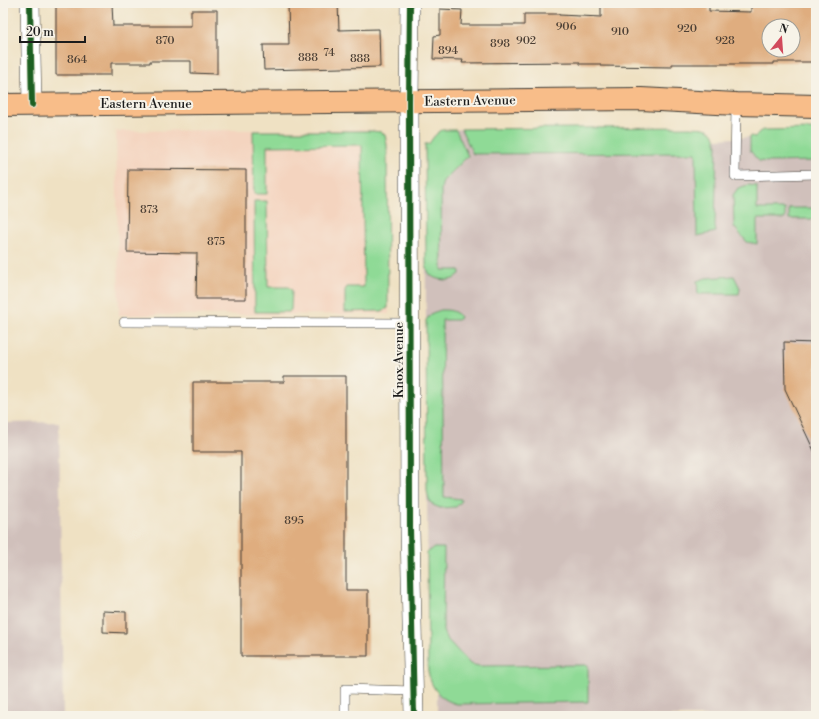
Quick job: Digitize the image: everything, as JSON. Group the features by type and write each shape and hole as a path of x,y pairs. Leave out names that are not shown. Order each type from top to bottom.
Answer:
{"main road":[{"name":"Eastern Avenue","path":"3,105 641,99 816,106"}],"street":[{"path":"30,3 32,105"},
{"name":"Knox Avenue","path":"410,3 410,530 414,716"}],"lane":[{"path":"736,104 735,176 816,174"},
{"path":"124,322 410,323"},
{"path":"345,716 345,689 413,691"}],"shaded area":[{"path":"703,128 713,133 715,139 754,137 763,130 816,129 816,716 437,716 437,692 430,680 428,671 425,144 429,144 433,137 442,130"},
{"path":"374,130 384,133 388,140 389,314 119,315 116,131"},
{"path":"59,422 63,716 3,716 3,423"}],"green space":[{"path":"705,128 711,131 714,134 717,145 716,232 697,236 696,153 473,154 461,129"},
{"path":"816,129 816,161 759,161 750,150 750,136 755,137 763,130"},
{"path":"442,130 456,130 468,156 443,181 441,189 442,270 459,270 460,272 460,274 451,280 437,279 431,276 426,262 425,144 429,144"},
{"path":"253,131 372,131 381,132 385,135 387,145 388,308 382,311 345,312 345,290 347,287 364,287 362,145 267,146 267,194 254,194"},
{"path":"748,185 757,186 757,209 785,209 785,219 757,219 757,244 747,242 734,227 733,195 738,188"},
{"path":"254,201 267,201 268,287 289,287 292,290 291,310 289,312 255,312"},
{"path":"789,208 816,208 816,219 789,219"},
{"path":"734,276 740,288 739,294 698,294 697,281 706,278"},
{"path":"441,310 449,310 460,317 458,320 442,320 444,497 461,499 461,502 456,507 440,508 433,505 429,500 427,491 426,320 432,313"},
{"path":"434,548 444,548 443,631 446,638 470,664 479,666 588,665 588,702 457,704 446,700 438,694 430,679 428,671 427,552"}],"building":[{"path":"56,3 112,3 113,26 191,26 191,10 217,10 217,74 191,73 191,61 150,61 150,63 111,63 111,75 56,75"},
{"path":"288,3 338,3 339,30 379,29 380,67 264,70 263,45 289,45"},
{"path":"601,3 709,3 709,11 751,12 751,3 816,3 816,62 774,62 774,64 672,64 672,67 600,66 600,64 580,64 580,62 462,63 463,60 433,59 434,36 440,35 440,9 462,10 461,25 524,25 524,14 601,17"},
{"path":"128,169 246,170 246,299 196,299 197,253 127,252"},
{"path":"784,342 816,343 816,455 785,389"},
{"path":"284,376 346,376 346,590 368,590 368,656 241,656 241,452 193,452 193,382 284,382"},
{"path":"103,611 126,612 126,633 103,632"}],"cycle path":[{"path":"30,3 32,105"},
{"path":"410,3 410,530 414,716"}]}
